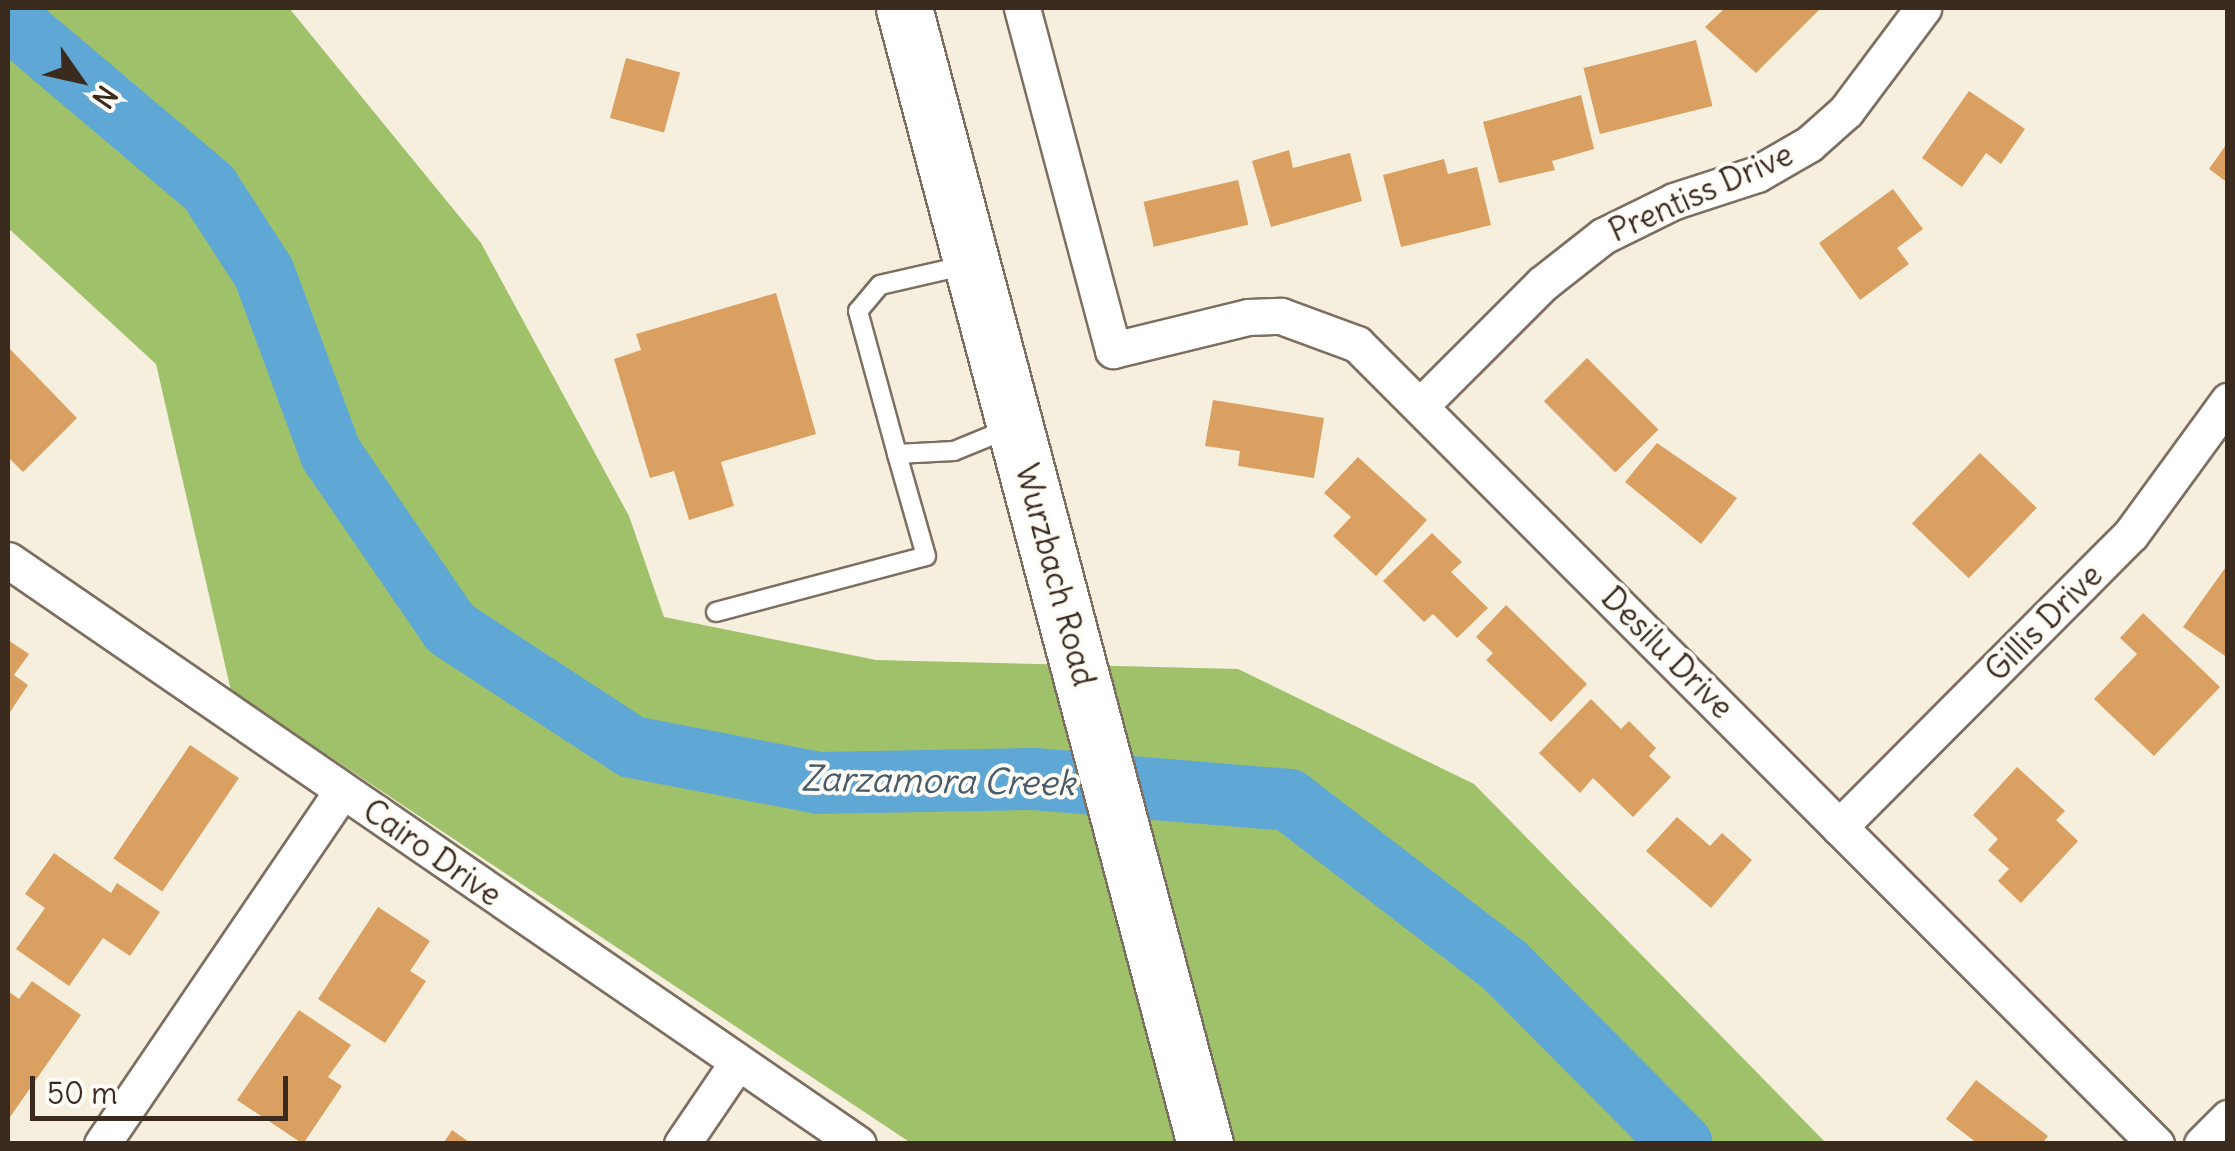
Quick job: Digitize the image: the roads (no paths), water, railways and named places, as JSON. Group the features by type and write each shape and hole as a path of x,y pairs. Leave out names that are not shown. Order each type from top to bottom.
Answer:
{"main road":[{"name":"Wurzbach Road","path":"904,8 1205,1144"}],"street":[{"name":"Desilu Drive","path":"1022,8 1112,350 1248,317 1281,316 1357,344 2156,1144"},
{"name":"Prentiss Drive","path":"1420,406 1542,284 1603,236 1674,201 1758,174 1809,144 1846,112 1922,8"},
{"name":"Gillis Drive","path":"1840,827 2131,534 2228,400"},
{"name":"Cairo Drive","path":"8,560 858,1144"},
{"path":"102,1144 342,791"},
{"path":"682,1144 736,1063"},
{"path":"2202,1144 2228,1118"}],"lane":[{"path":"716,612 926,556 858,311 880,285 972,264"},
{"path":"897,454 954,451 1015,426"}],"waterway":[{"name":"Zarzamora Creek","path":"8,18 209,188 264,273 331,454 450,628 632,747 819,783 1034,779 1289,800 1504,965 1682,1144"}]}
